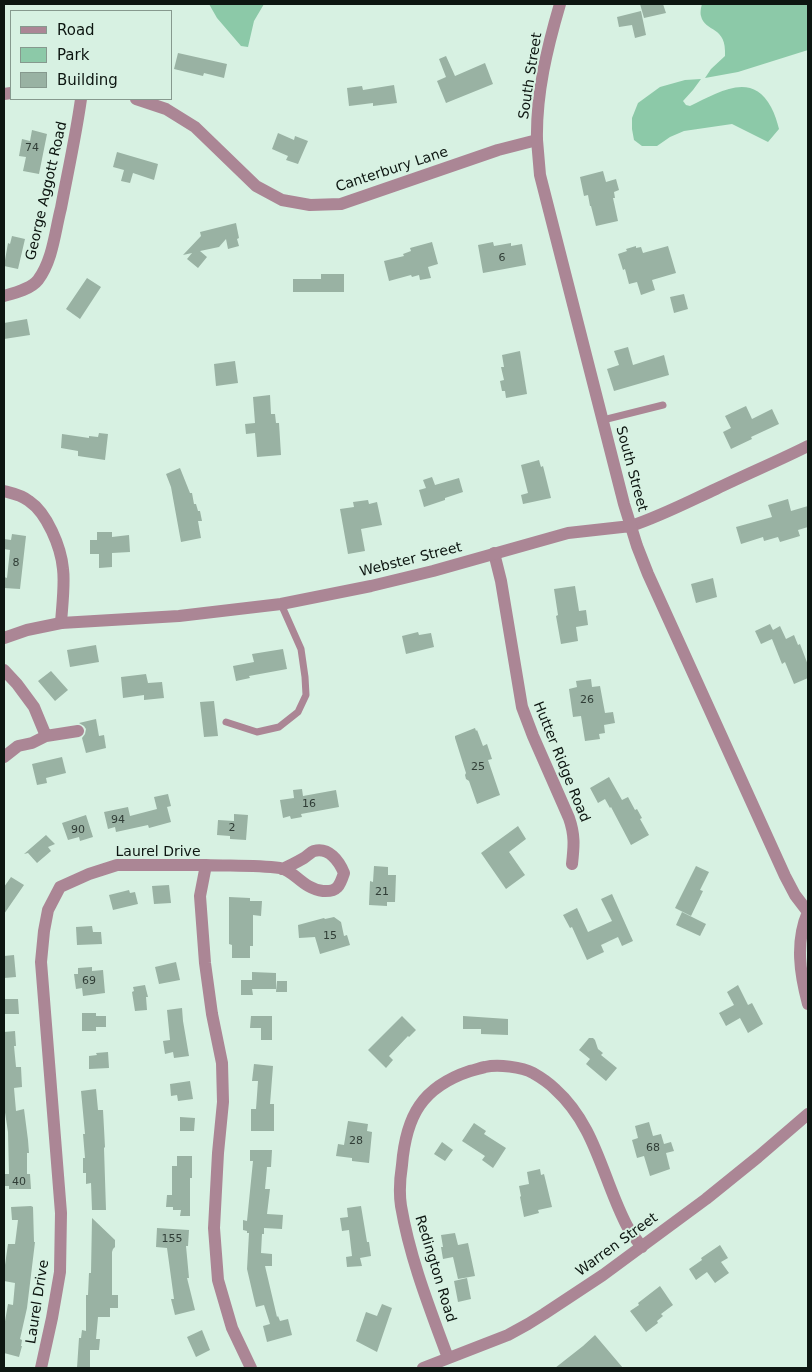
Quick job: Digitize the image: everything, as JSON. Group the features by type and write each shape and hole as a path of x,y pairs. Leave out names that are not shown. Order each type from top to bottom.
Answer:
{"street":[{"name":"South Street","path":"560,4 548,44 539,104 537,140 540,175 631,526 648,574 777,861 790,886 808,912"},
{"name":"George Aggott Road","path":"4,296 20,291 37,282 46,267 52,249 72,154 81,100"},
{"name":"Canterbury Lane","path":"139,100 166,109 194,127 256,186 282,200 310,206 341,204 498,150 537,140"},
{"name":"Webster Street","path":"4,638 27,630 61,623 179,616 281,604 372,586 433,571 568,533 631,526 692,502 808,446"},
{"path":"4,491 29,500 42,514 55,536 63,568 61,623"},
{"name":"Hutter Ridge Road","path":"494,553 522,707 570,818 574,843 572,864"},
{"path":"4,670 17,684 34,708 46,736"},
{"path":"4,757 18,746 32,743 46,736 78,732"},
{"name":"Laurel Drive","path":"41,1368 60,1272 61,1222 41,962 44,930 48,910 60,887 89,874 117,865 206,865 200,896 204,963 222,1063 223,1083 214,1228 218,1280 232,1328 251,1368"},
{"path":"206,865 282,869"},
{"path":"808,912 801,933 800,954 808,1004"},
{"name":"Redington Road","path":"448,1358 410,1245 401,1205 400,1180 403,1150 414,1113 424,1098 449,1080 486,1066 506,1066 533,1073 555,1089 580,1117 597,1151 626,1224 642,1247"},
{"name":"Warren Street","path":"423,1368 486,1344 528,1324 604,1275 733,1178 808,1114"}],"lane":[{"path":"603,420 663,405"},
{"path":"226,722 257,732 278,727 298,712 306,695 302,649 281,604"}],"green space":[{"path":"209,4 264,4 254,21 248,47 241,46 217,18"},
{"path":"702,4 808,4 808,50 738,72 705,78 711,69 725,56 725,46 719,34 703,21 701,16"},
{"path":"701,79 683,101 686,105 690,106 711,95 734,88 754,89 763,96 771,107 779,129 768,142 732,124 684,131 670,137 657,146 642,146 634,140 632,118 638,103 660,87 685,80"}],"building":[{"path":"640,4 663,4 666,13 644,18"},
{"path":"641,11 646,35 635,38 632,25 619,27 617,17"},
{"path":"178,53 227,64 224,78 204,73 203,76 174,69"},
{"path":"446,56 455,76 485,63 493,84 446,103 437,81 446,77 439,59"},
{"path":"394,85 397,103 349,106 347,88 362,86 363,90"},
{"path":"32,130 47,134 39,174 23,171 26,157 19,156 22,139 30,141"},
{"path":"278,133 294,140 295,136 308,141 298,164 286,160 288,156 272,149"},
{"path":"117,152 158,164 154,180 133,173 130,183 121,181 124,170 113,167"},
{"path":"603,171 606,182 616,179 619,190 614,192 615,198 613,198 618,221 596,226 588,195 584,196 580,177"},
{"path":"236,223 239,246 228,249 226,239 219,247 200,251 207,257 198,268 187,259 192,253 183,255 201,236 200,232"},
{"path":"12,236 25,239 18,269 4,266 8,243 10,244"},
{"path":"432,242 438,264 428,267 431,278 420,280 419,275 412,277 411,275 389,281 384,261 404,256 403,254 411,251 410,248"},
{"path":"493,242 494,246 511,243 511,246 522,244 526,265 483,273 478,245"},
{"path":"636,246 636,248 641,247 643,253 668,246 676,273 652,280 655,290 641,295 637,282 629,284 618,254"},
{"path":"321,274 344,274 344,292 293,292 293,279 321,279"},
{"path":"87,278 101,287 80,319 66,309"},
{"path":"684,294 688,309 674,313 670,297"},
{"path":"27,319 30,335 4,339 4,323"},
{"path":"628,347 633,365 664,355 669,375 614,391 607,369 619,365 614,351"},
{"path":"520,351 527,394 506,398 500,381 504,380 501,367 504,367 502,355"},
{"path":"235,361 238,383 216,386 214,364"},
{"path":"270,395 271,414 275,414 276,423 279,423 281,455 257,457 255,433 246,434 245,424 255,423 253,397"},
{"path":"746,406 752,419 772,409 779,424 731,449 723,432 731,428 725,416"},
{"path":"99,433 108,434 105,460 78,456 78,451 61,448 62,434 89,438 89,436 98,437"},
{"path":"539,460 541,467 543,466 551,498 523,504 521,495 528,493 521,465"},
{"path":"180,468 190,493 192,493 194,504 196,504 198,511 200,511 202,521 198,521 201,538 181,542 171,487 166,474"},
{"path":"432,477 435,485 459,478 463,492 424,507 419,490 426,488 423,480"},
{"path":"788,499 791,511 808,506 808,527 798,530 800,536 780,542 778,537 764,541 763,537 741,544 736,527 772,517 768,505"},
{"path":"368,500 369,504 377,502 382,525 361,529 365,551 348,554 340,509 354,507 353,502"},
{"path":"97,532 112,532 112,537 129,535 130,552 112,553 112,567 99,568 99,554 90,554 90,540 97,540"},
{"path":"12,534 26,536 20,589 4,588 4,577 7,578 10,550 4,549 4,539 11,540"},
{"path":"713,578 717,597 696,603 691,584"},
{"path":"575,586 579,611 586,610 588,625 576,627 578,641 561,644 554,589"},
{"path":"770,624 773,630 780,626 786,639 794,635 798,645 800,644 808,665 808,678 794,684 785,662 782,664 772,639 761,644 755,631"},
{"path":"418,632 419,635 431,633 434,647 406,654 402,636"},
{"path":"96,645 99,662 70,667 67,650"},
{"path":"283,649 287,669 249,676 250,678 236,681 233,666 254,662 252,654"},
{"path":"51,671 68,690 55,701 38,681"},
{"path":"146,674 148,683 162,682 164,698 144,700 144,695 123,698 121,677"},
{"path":"591,679 592,687 600,686 605,713 613,712 615,723 604,725 605,733 599,734 600,739 585,741 581,716 573,717 569,689 577,687 576,681"},
{"path":"214,701 218,736 204,737 200,702"},
{"path":"96,719 99,736 104,735 106,748 86,753 82,738 86,729 79,723"},
{"path":"475,728 483,746 487,744 492,759 488,760 500,795 477,804 469,781 466,779 466,773 455,738 455,736"},
{"path":"62,757 66,773 46,778 47,783 37,785 32,764"},
{"path":"609,777 622,800 628,797 635,810 637,809 649,835 631,845 611,807 605,799 598,803 590,788"},
{"path":"302,789 303,796 336,790 339,807 301,814 302,817 291,819 290,816 283,818 280,800 294,798 293,790"},
{"path":"168,794 171,806 167,807 171,822 149,828 148,825 116,832 115,827 108,829 104,812 128,807 130,816 157,809 154,797"},
{"path":"234,814 248,815 246,840 230,839 230,836 217,835 218,820 234,821"},
{"path":"86,815 93,837 80,841 79,837 68,840 62,823"},
{"path":"518,826 526,839 509,852 525,875 506,889 481,853"},
{"path":"46,835 55,844 48,847 51,851 37,863 28,853 24,854"},
{"path":"374,866 388,867 388,875 396,875 395,902 387,902 387,906 369,905 370,881 373,882"},
{"path":"696,866 709,872 700,890 703,891 691,916 675,908"},
{"path":"11,877 24,885 4,914 4,887"},
{"path":"169,885 171,903 154,904 152,886"},
{"path":"129,890 130,893 135,892 138,904 113,910 109,895"},
{"path":"612,894 633,941 622,946 618,937 601,945 604,952 587,960 572,927 570,928 563,915 577,908 588,932 612,921 601,899"},
{"path":"229,897 250,898 250,901 262,901 261,916 253,915 253,946 250,946 250,958 232,958 232,945 229,944"},
{"path":"682,912 706,924 700,936 676,925"},
{"path":"334,917 341,922 344,936 347,935 350,945 320,954 315,937 299,938 298,925"},
{"path":"92,926 93,932 101,932 102,944 77,945 76,927"},
{"path":"14,955 16,977 4,978 4,956"},
{"path":"176,962 180,980 159,984 155,967"},
{"path":"92,967 92,971 103,970 105,993 83,996 82,988 76,989 74,974 78,974 78,968"},
{"path":"252,972 276,973 276,989 252,989 253,995 241,995 241,980 252,980"},
{"path":"277,981 287,981 287,992 276,992"},
{"path":"145,985 148,997 146,997 147,1010 135,1011 133,987"},
{"path":"738,985 748,1005 752,1003 763,1024 748,1033 740,1018 726,1026 719,1013 734,1005 727,992"},
{"path":"4,999 18,999 19,1014 4,1014"},
{"path":"182,1008 189,1056 174,1058 173,1052 165,1054 163,1041 170,1040 167,1010"},
{"path":"82,1013 96,1013 96,1016 106,1016 106,1027 96,1027 96,1031 82,1031"},
{"path":"251,1016 272,1016 272,1040 261,1040 261,1028 250,1028"},
{"path":"402,1016 416,1030 389,1056 393,1060 386,1068 368,1050"},
{"path":"463,1016 508,1019 508,1035 481,1034 481,1029 463,1029"},
{"path":"15,1031 16,1067 21,1067 22,1087 14,1088 16,1111 24,1109 29,1153 27,1153 27,1174 30,1174 31,1189 9,1189 9,1186 4,1186 4,1174 9,1174 8,1132 4,1106 4,1032"},
{"path":"589,1038 595,1040 598,1049 603,1053 601,1055 617,1068 606,1081 586,1064 590,1059 579,1050"},
{"path":"108,1052 109,1068 89,1069 89,1056"},
{"path":"254,1064 273,1066 270,1104 274,1104 274,1131 251,1131 251,1109 256,1109 258,1081 252,1081"},
{"path":"190,1081 193,1099 178,1101 177,1095 171,1096 170,1084"},
{"path":"96,1089 98,1110 103,1110 106,1210 92,1210 91,1183 86,1184 86,1173 83,1173 83,1158 85,1158 83,1134 85,1134 81,1091"},
{"path":"180,1117 195,1118 194,1131 180,1131"},
{"path":"348,1121 368,1124 367,1131 372,1132 369,1163 352,1161 352,1158 336,1156 338,1144 344,1145"},
{"path":"649,1122 653,1136 661,1134 664,1144 671,1142 674,1151 666,1153 670,1169 650,1176 644,1156 637,1158 632,1140 638,1138 635,1126"},
{"path":"474,1123 486,1131 484,1134 506,1148 493,1168 482,1160 485,1156 462,1141"},
{"path":"442,1142 453,1150 445,1161 434,1154"},
{"path":"250,1150 272,1150 271,1167 267,1167 265,1189 270,1189 267,1214 283,1215 282,1229 264,1228 261,1253 272,1254 272,1266 265,1266 277,1317 280,1321 288,1319 292,1335 267,1342 263,1326 270,1324 264,1305 256,1307 247,1269 249,1233 243,1230 243,1220 247,1221 253,1161 250,1161"},
{"path":"177,1156 192,1156 190,1216 180,1216 181,1210 173,1210 173,1207 166,1207 167,1195 172,1195 172,1166 177,1166"},
{"path":"540,1169 541,1175 544,1174 552,1207 538,1210 539,1213 524,1217 519,1186 529,1184 527,1172"},
{"path":"361,1206 371,1256 360,1258 362,1266 347,1267 346,1257 352,1256 349,1230 342,1231 340,1218 348,1217 347,1208"},
{"path":"11,1207 33,1207 35,1242 19,1357 4,1353 4,1327 8,1304 13,1305 15,1283 4,1281 4,1272 8,1244 15,1244 18,1220 12,1220"},
{"path":"92,1218 115,1240 115,1247 112,1252 112,1295 118,1295 118,1308 110,1308 110,1317 98,1317 96,1339 100,1339 99,1350 90,1350 90,1368 77,1368 79,1338 81,1338 82,1330 86,1331 86,1295 88,1295 89,1273 91,1273"},
{"path":"157,1228 189,1230 188,1246 186,1246 189,1278 187,1278 195,1310 175,1315 171,1299 174,1299 167,1248 156,1247"},
{"path":"455,1233 458,1245 468,1243 475,1276 458,1279 453,1257 443,1259 441,1235"},
{"path":"720,1245 728,1258 721,1262 729,1273 715,1283 707,1272 696,1280 689,1269"},
{"path":"467,1278 471,1299 458,1302 454,1281"},
{"path":"660,1286 673,1305 661,1314 663,1316 657,1321 658,1323 646,1332 630,1311"},
{"path":"382,1304 392,1308 377,1352 356,1341 366,1312 377,1316"},
{"path":"202,1330 210,1350 196,1357 187,1337"},
{"path":"595,1335 623,1368 555,1368 583,1346"}]}
